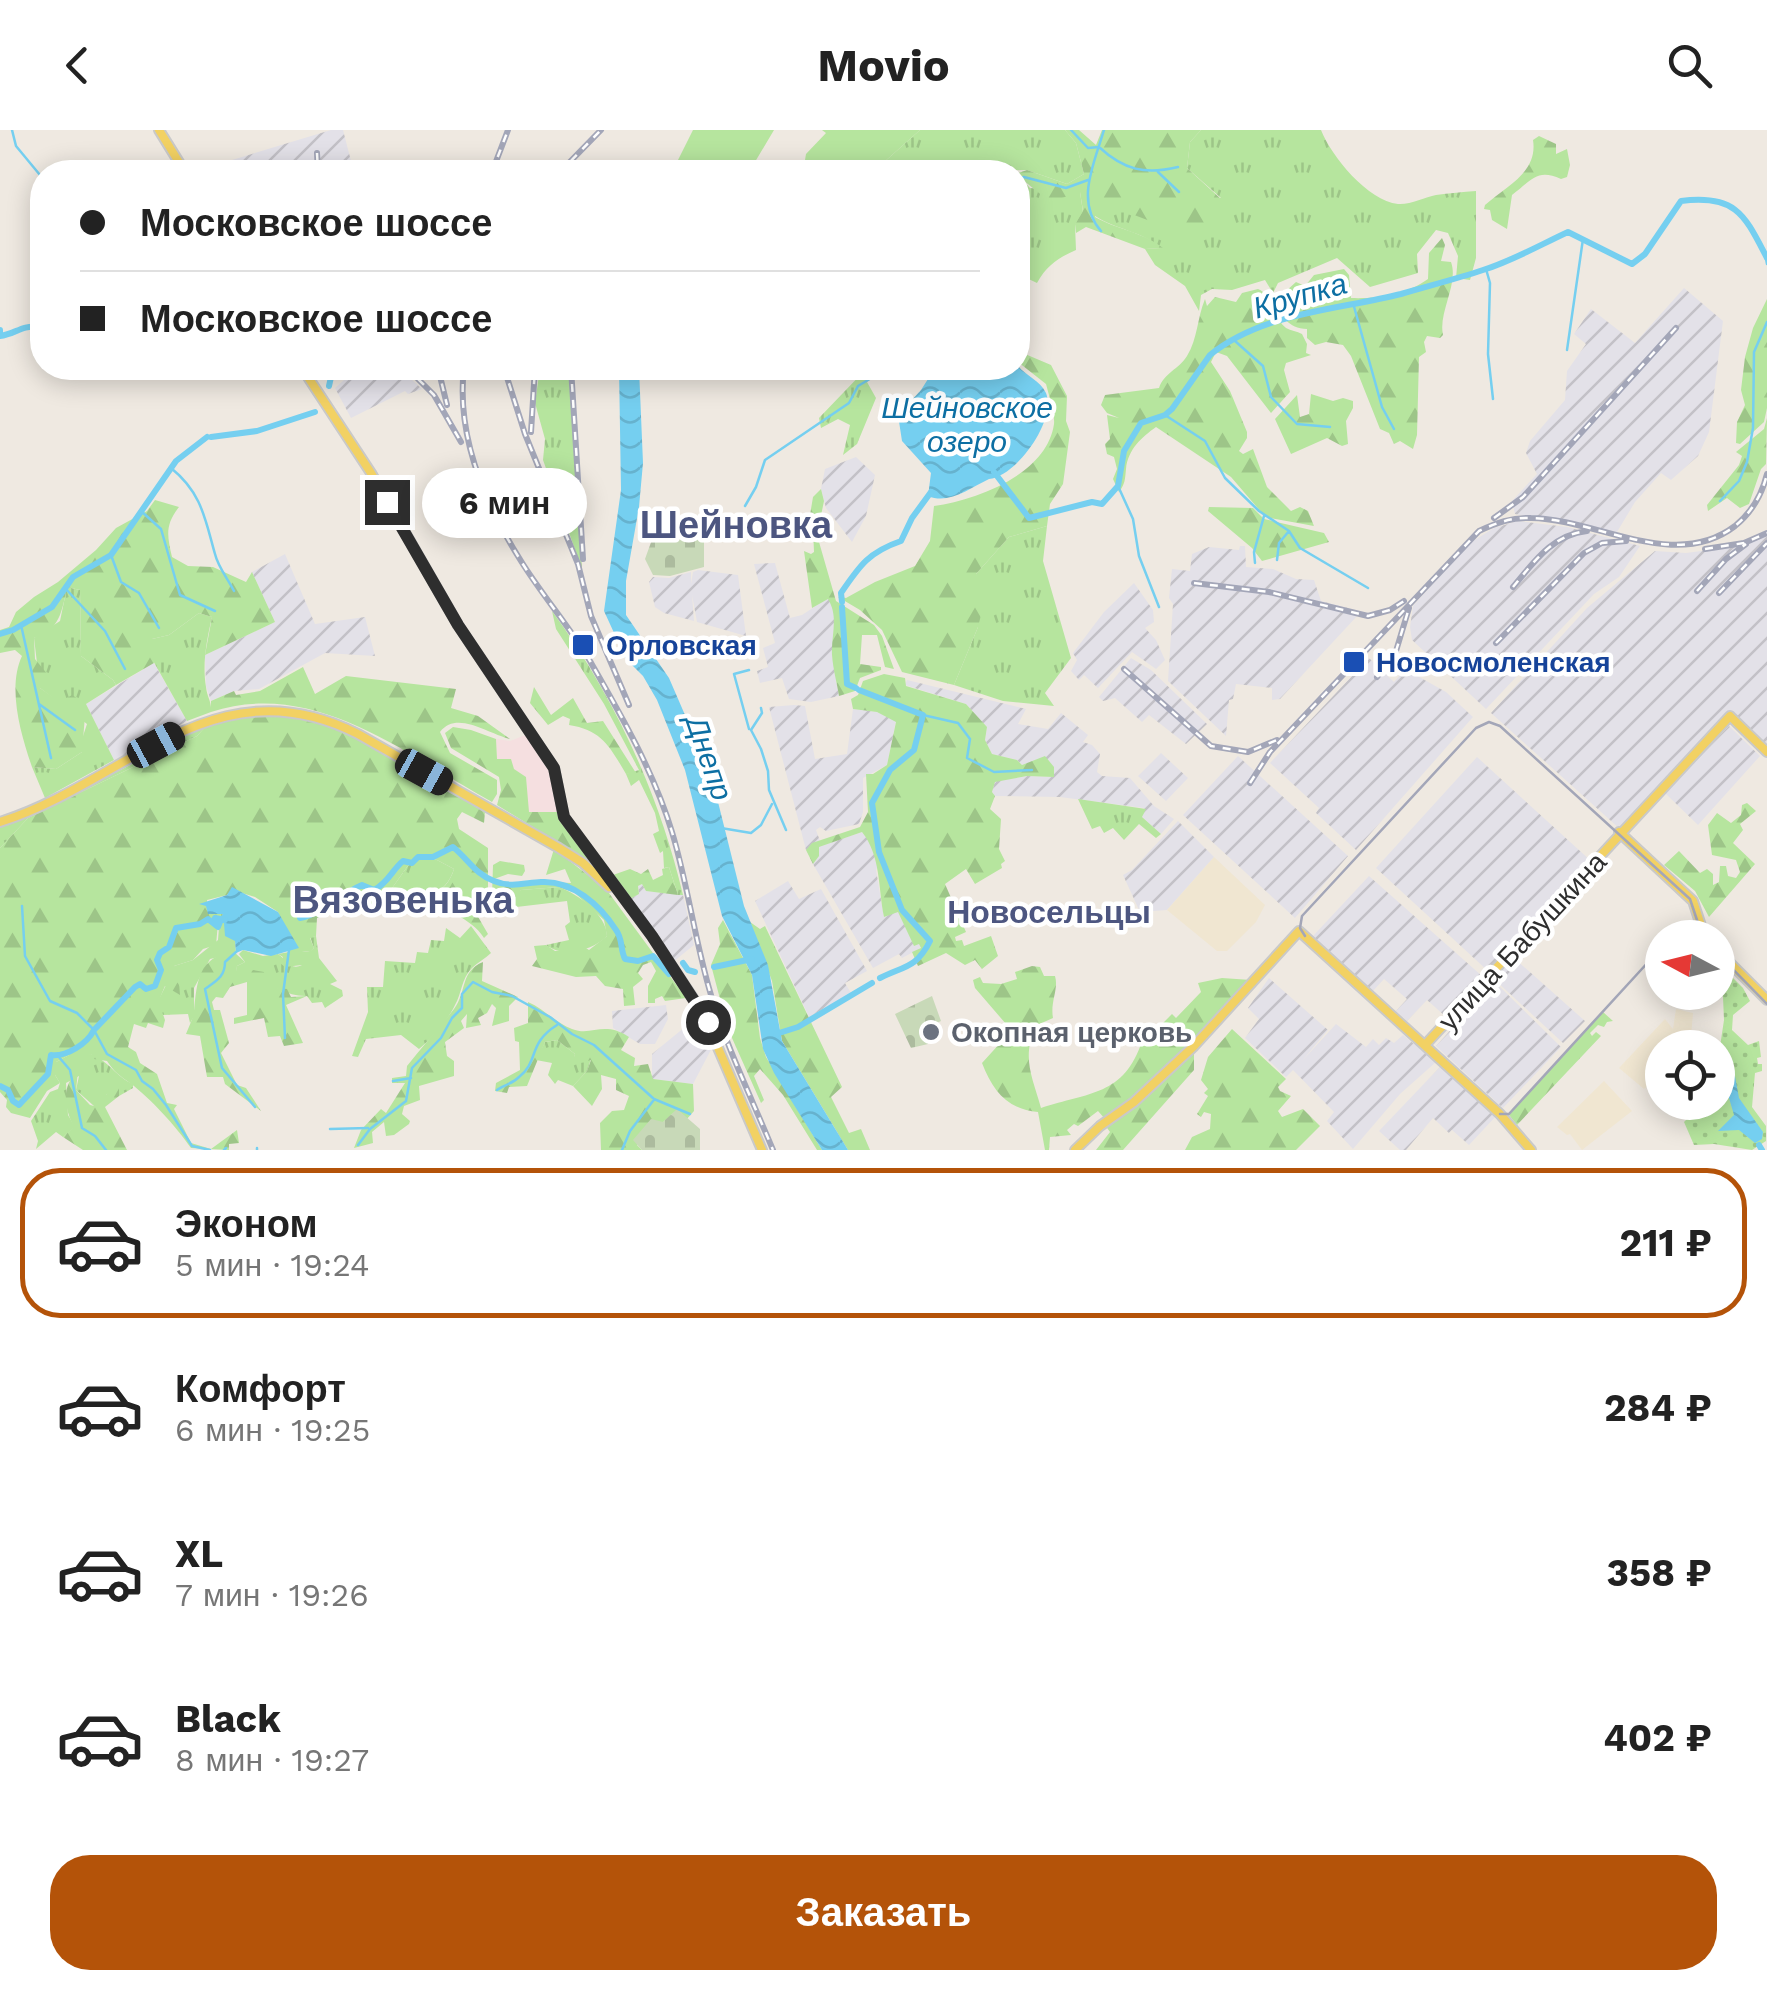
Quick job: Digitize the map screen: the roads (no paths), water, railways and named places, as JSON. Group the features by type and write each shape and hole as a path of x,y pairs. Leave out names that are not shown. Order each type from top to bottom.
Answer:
{"main road":[{"path":"160,130 178,160"},
{"path":"310,380 371,473 458,625 554,768 564,817 708,1022 764,1150"},
{"path":"0,820 60,794 206,717 244,708 293,708 330,717 372,738 577,855 616,889"},
{"path":"0,820 54,802 212,718 262,710 310,715 358,734 583,863 611,889 668,961"},
{"name":"улица Бабушкина","path":"1425,1045 1730,716 1767,752"},
{"path":"1619,833 1693,900 1698,920"},
{"path":"1075,1150 1194,1046 1302,933 1500,1114 1531,1150"},
{"path":"1735,971 1767,1003"}],"water":[{"name":"Шейновское озеро","path":"1030,376 1046,393 1046,418 1032,445 1011,469 952,497 936,498 928,496 931,473 902,441 898,415 927,380 1030,380"},
{"path":"619,380 640,380 643,463 626,581 626,615 669,678 701,752 716,794 744,906 768,965 782,1041 848,1150 822,1150 763,1049 752,975 722,916 685,770 657,700 643,676 626,659 604,611 621,490"},
{"path":"232,887 278,912 299,948 271,956 243,950 236,953 235,941 225,936 224,923 219,919 223,914 208,914 206,906 199,904 227,895"},
{"path":"1735,1076 1739,1098 1763,1132 1762,1139 1755,1143 1739,1130 1718,1131 1729,1120 1735,1120"}],"waterway":[{"path":"12,130 16,146 30,163"},
{"path":"1071,130 1088,148 1099,147 1126,166 1145,170 1178,167"},
{"path":"1101,231 1093,219 1088,195 1104,130"},
{"path":"1158,172 1179,192"},
{"path":"1030,179 1066,188 1088,180"},
{"name":"Крупка","path":"994,472 1029,518 1092,502 1102,504 1118,486 1124,451 1141,423 1172,409 1210,355 1231,341 1277,321 1401,294 1473,273 1568,232 1632,264 1645,254 1681,201 1715,201 1737,211 1767,258"},
{"path":"1567,350 1583,239"},
{"name":"Крупка","path":"1766,259 1767,264"},
{"path":"1486,269 1490,283 1488,354 1493,399"},
{"path":"1353,303 1382,407 1394,429"},
{"path":"1720,501 1739,481 1747,462 1753,428 1754,352 1767,322"},
{"path":"0,330 0,336 30,327"},
{"path":"1235,341 1263,366 1271,397 1297,424 1330,427"},
{"path":"329,386 330,380"},
{"path":"745,506 765,460 849,403 858,386 868,380"},
{"path":"211,437 257,431 315,412"},
{"path":"1165,415 1205,441 1225,478 1259,511 1289,531 1300,548 1368,588"},
{"path":"0,634 52,607 73,577 111,555 176,461 207,437"},
{"path":"171,468 196,497 216,559 234,591"},
{"path":"1118,486 1133,519 1139,556 1159,607"},
{"name":"Крупка","path":"842,602 841,593 860,567 873,555 901,541 931,492"},
{"path":"141,511 161,529 180,595 215,611"},
{"path":"1255,563 1254,552 1264,516"},
{"path":"1277,560 1279,543 1289,531"},
{"path":"111,555 121,582 139,593 159,628"},
{"path":"65,588 105,631 125,669"},
{"name":"Крупка","path":"842,607 847,684 856,688"},
{"path":"21,625 51,758"},
{"path":"749,670 734,674 749,729"},
{"name":"Крупка","path":"859,690 923,715 914,750 890,770 872,803 879,852 902,910 930,941 914,962 880,978"},
{"path":"39,704 75,730"},
{"path":"761,708 751,730 761,749 769,790 786,830"},
{"path":"923,715 958,723 970,739 967,758 994,772 1032,770"},
{"path":"721,828 751,833 761,825 772,804"},
{"name":"Вязовенька","path":"300,918 362,885 374,890 403,861 412,863 418,857 433,857 453,847 494,881 512,885 552,882 574,890 609,921 620,937 625,959 638,961 653,956 669,974"},
{"path":"22,906 25,956 50,1001 77,1013 94,1030 107,1054 136,1070 153,1089 192,1146 210,1150"},
{"name":"Вязовенька","path":"0,1086 19,1105 48,1074 51,1055 81,1045 135,987 155,986 161,970 157,960 169,947 176,928 208,919 218,927 220,922 215,918 225,920"},
{"path":"285,1038 283,994 289,950"},
{"path":"236,952 225,962 219,978 205,989 222,1068 255,1107"},
{"name":"Вязовенька","path":"714,967 752,959"},
{"name":"Вязовенька","path":"683,963 695,972"},
{"path":"358,1145 370,1129 406,1101 412,1068 441,1038 462,1008 462,994 473,982 512,996 550,1017 594,1045 654,1099 690,1114"},
{"name":"Крупка","path":"776,1034 798,1027 872,983"},
{"path":"497,1090 525,1071 541,1039 557,1025"},
{"path":"58,1056 70,1070 82,1128 106,1150"},
{"path":"393,1081 411,1078"},
{"path":"622,1150 630,1131 653,1101"},
{"path":"330,1129 368,1128"},
{"path":"1759,1145 1762,1150"}],"tram line":[{"path":"1305,936 1300,928 1302,916 1476,728 1489,722 1500,726 1690,899 1697,920"},
{"path":"1500,1114 1509,1114 1645,966"},
{"path":"1735,971 1767,1004"}],"railway":[{"path":"497,160 508,130"},
{"path":"572,160 601,130"},
{"path":"317,153 317,160"},
{"path":"1494,518 1523,497 1676,328"},
{"path":"419,380 434,395 461,442"},
{"path":"441,380 447,405"},
{"path":"464,380 464,418 485,493 521,561 590,661 625,723 665,810 711,995 773,1150"},
{"path":"508,380 525,434 578,564 591,616 629,705"},
{"path":"531,432 534,380"},
{"path":"572,380 583,559"},
{"path":"1250,783 1270,752 1479,531 1504,521 1531,518 1635,540 1687,544 1712,539 1735,526 1755,503 1767,474"},
{"path":"1513,587 1554,544 1587,531"},
{"path":"1705,549 1744,543 1767,533"},
{"path":"1496,643 1584,553 1602,543 1626,541"},
{"path":"1719,593 1767,543"},
{"path":"1697,591 1726,559 1746,544"},
{"path":"1194,583 1269,592 1368,616 1404,601"},
{"path":"1377,677 1396,651 1409,608"},
{"path":"1124,669 1211,746 1248,752 1277,740"}],"place":[{"name":"Орловская","path":"583,645"},
{"name":"Новосмоленская","path":"1354,662"},
{"name":"Окопная церковь","path":"931,1032"}],"district":[{"name":"Шейновка","path":"736,525"},
{"name":"Вязовенька","path":"403,900"},
{"name":"Новосельцы","path":"1049,912"}],"water label":[{"name":"Днепр","path":"709,758"}]}
